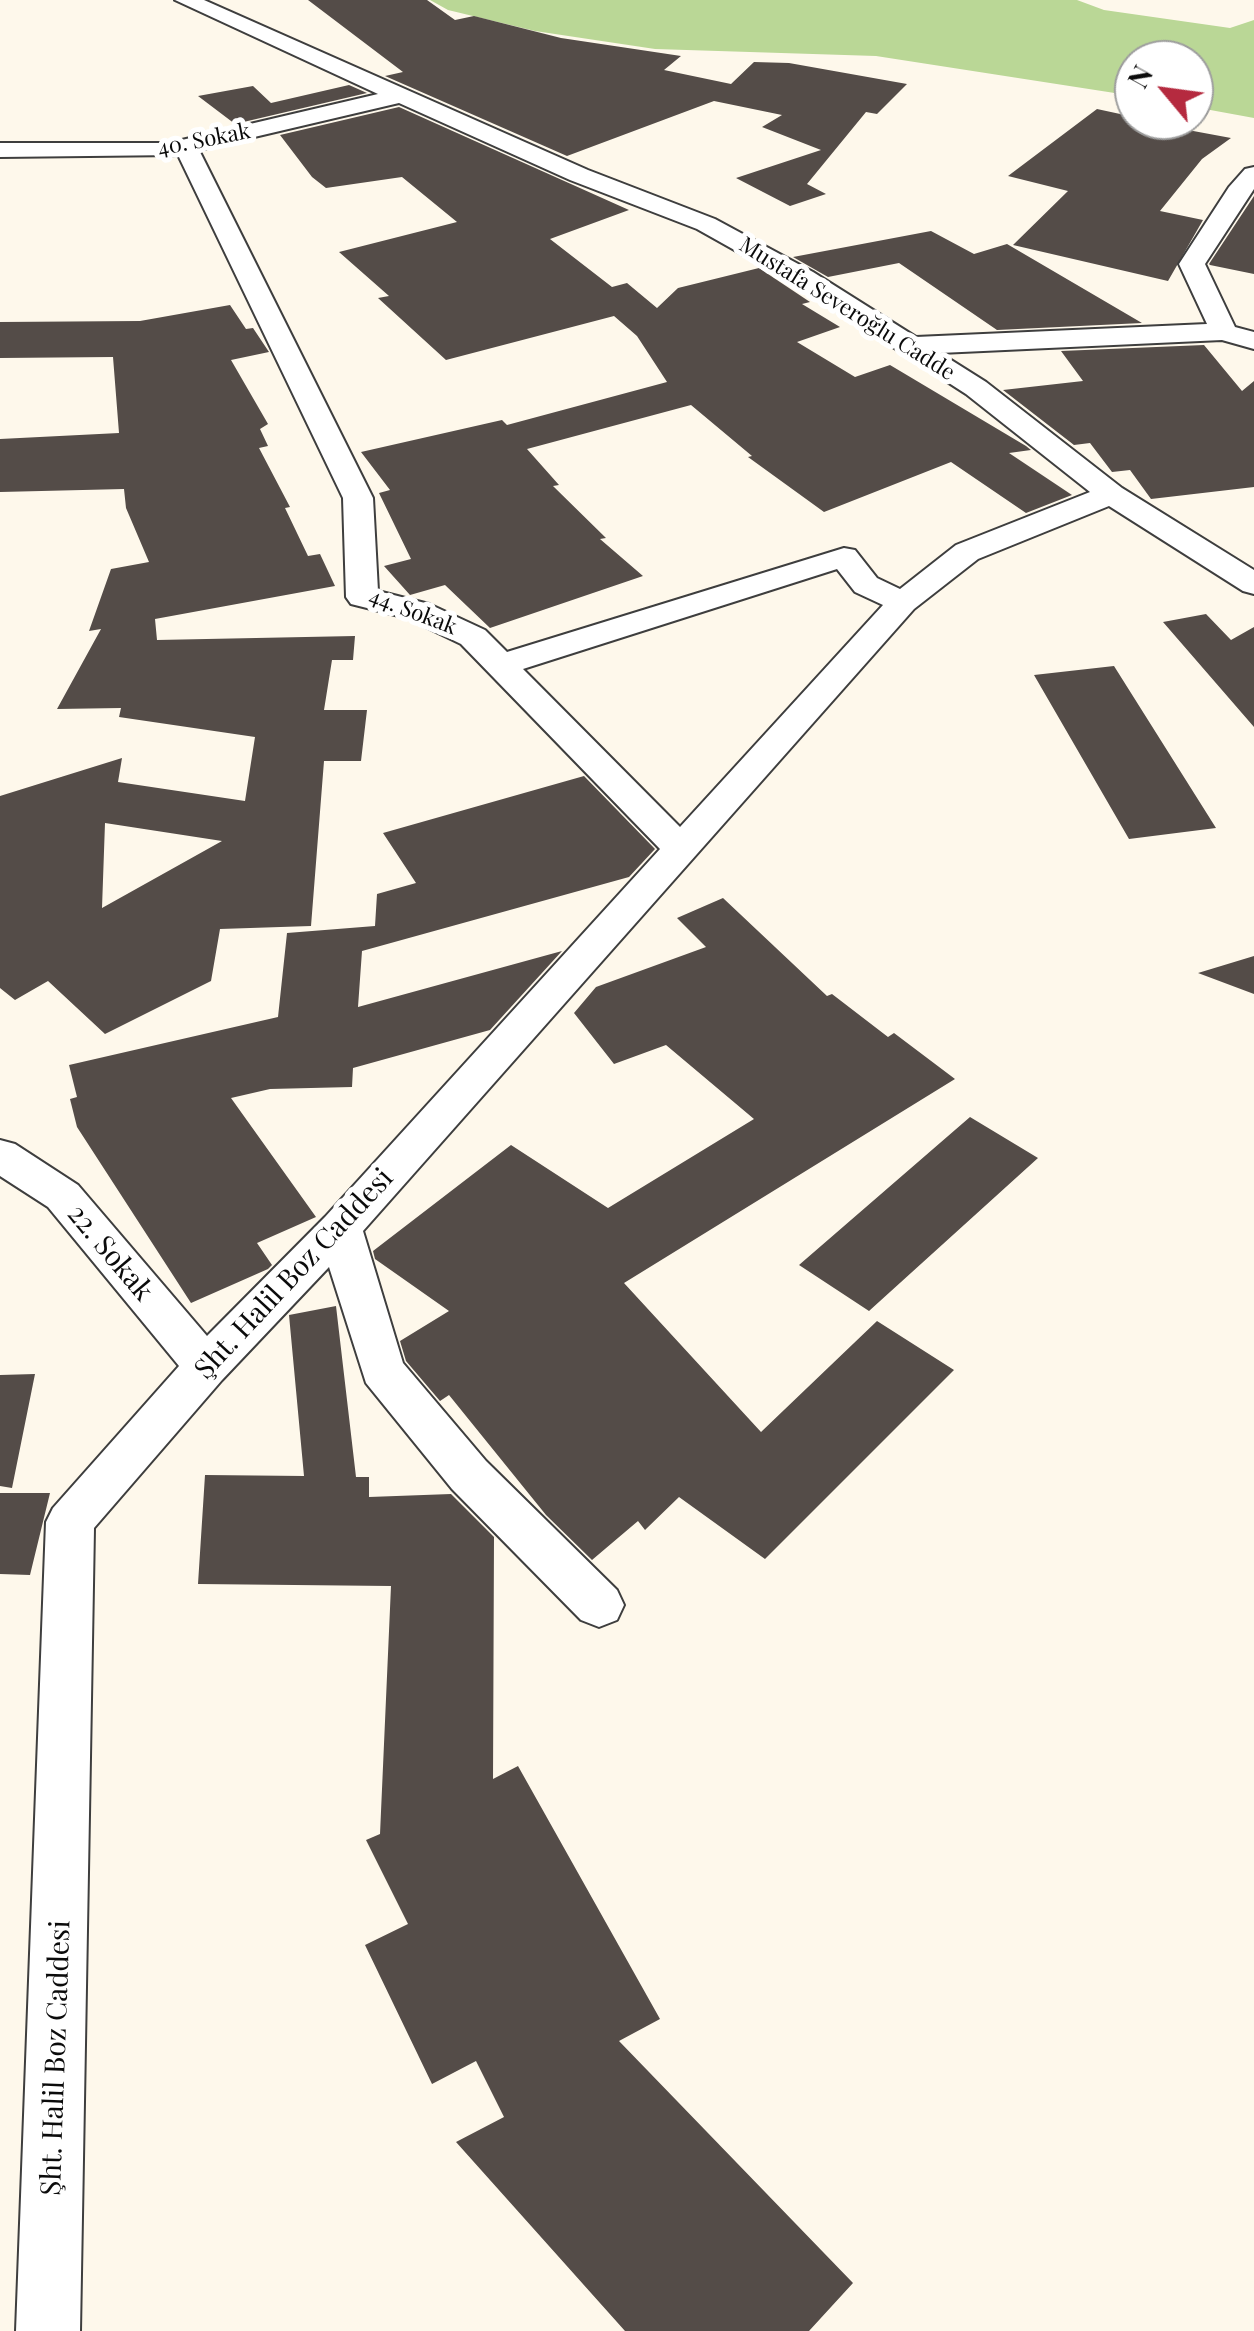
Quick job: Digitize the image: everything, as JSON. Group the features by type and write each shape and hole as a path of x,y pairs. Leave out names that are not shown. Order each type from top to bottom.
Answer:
{"street":[{"name":"Mustafa Severoğlu Cadde","path":"186,0 579,174 706,224 804,278 976,388 1111,494 1254,584"},
{"name":"40. Sokak","path":"0,150 186,147 404,95"},
{"name":"44. Sokak","path":"186,147 358,498 362,596 418,611 473,637 679,848"},
{"path":"1224,332 1206,286 1192,264 1254,174"},
{"path":"910,346 1137,333 1224,332 1254,341"},
{"name":"Şht. Halil Boz Caddesi","path":"48,2331 70,1522 206,1367 340,1228 903,602 966,552 1111,494"},
{"path":"501,665 844,557 866,585 903,602"},
{"name":"22. Sokak","path":"0,1155 63,1196 206,1367"},
{"path":"340,1228 382,1370 469,1474 598,1605"}],"green space":[{"path":"430,0 1077,0 1104,10 1230,28 1254,20 1254,118 1214,111 1214,40 1114,40 1114,93 876,56 655,49 535,31 448,10"}],"building":[{"path":"308,0 427,0 455,20 474,16 561,38 681,56 664,70 731,84 754,62 789,63 907,84 877,114 866,112 807,184 826,194 790,206 736,178 821,150 762,127 782,115 714,101 567,156 385,76 403,72"},
{"path":"349,85 367,93 235,124 198,96 253,86 271,103"},
{"path":"399,107 629,210 550,239 612,287 627,283 657,308 678,288 759,268 810,302 802,304 840,327 797,342 855,377 890,365 1026,446 1031,450 1009,453 1072,495 1026,513 951,462 824,512 748,457 752,456 691,405 527,449 559,485 553,486 606,538 600,539 643,576 490,628 445,585 410,595 384,566 411,559 379,493 390,490 361,452 502,420 507,425 667,382 637,336 614,316 446,360 378,298 389,296 339,252 457,222 402,177 326,188 312,177 280,135"},
{"path":"1097,109 1114,113 1114,140 1214,140 1214,135 1231,138 1202,159 1160,211 1203,220 1168,281 1013,245 1068,191 1008,176"},
{"path":"1254,196 1254,274 1210,265 1209,264"},
{"path":"931,231 974,254 1007,244 1142,323 997,330 899,263 828,277 793,257"},
{"path":"230,305 246,329 253,328 269,352 231,360 268,424 260,429 268,446 259,448 290,507 285,508 308,556 320,554 335,586 155,619 157,640 355,636 353,660 332,660 324,710 367,710 361,761 324,761 311,926 220,929 211,981 105,1034 48,981 15,1000 0,988 0,796 122,758 118,782 245,801 255,737 119,717 121,708 57,709 101,629 89,631 111,569 149,562 126,508 124,489 0,492 0,439 119,433 113,357 0,358 0,322 140,321","holes":["105,823 222,841 102,908"]},
{"path":"1204,345 1242,391 1254,381 1254,487 1151,499 1130,470 1112,472 1090,443 1074,445 1003,390 1083,381 1061,351"},
{"path":"1206,614 1231,640 1254,627 1254,727 1163,622"},
{"path":"1114,666 1216,828 1129,839 1034,675"},
{"path":"584,776 655,849 629,877 362,951 358,1007 562,951 490,1030 353,1068 352,1087 270,1089 231,1098 316,1217 257,1243 272,1265 268,1269 191,1303 77,1127 70,1099 77,1097 69,1065 278,1017 287,933 375,926 377,894 416,883 383,833"},
{"path":"723,898 827,996 832,994 888,1037 894,1033 955,1079 624,1283 761,1432 877,1321 954,1370 765,1559 679,1497 645,1530 638,1521 592,1560 546,1515 449,1395 440,1401 406,1361 400,1341 449,1311 375,1259 373,1251 511,1145 608,1208 754,1119 666,1045 614,1064 574,1013 596,987 706,947 677,918"},
{"path":"1254,956 1254,994 1198,973"},
{"path":"970,1117 1038,1158 869,1311 799,1265"},
{"path":"336,1306 356,1477 369,1477 369,1497 451,1494 494,1537 493,1779 518,1766 660,2019 619,2041 853,2283 809,2331 625,2331 456,2142 504,2117 476,2061 432,2084 365,1945 408,1924 366,1840 380,1834 391,1586 198,1584 205,1475 304,1476 289,1315"},
{"path":"35,1374 12,1488 0,1486 0,1375"},
{"path":"0,1493 50,1493 30,1575 0,1574"}]}
